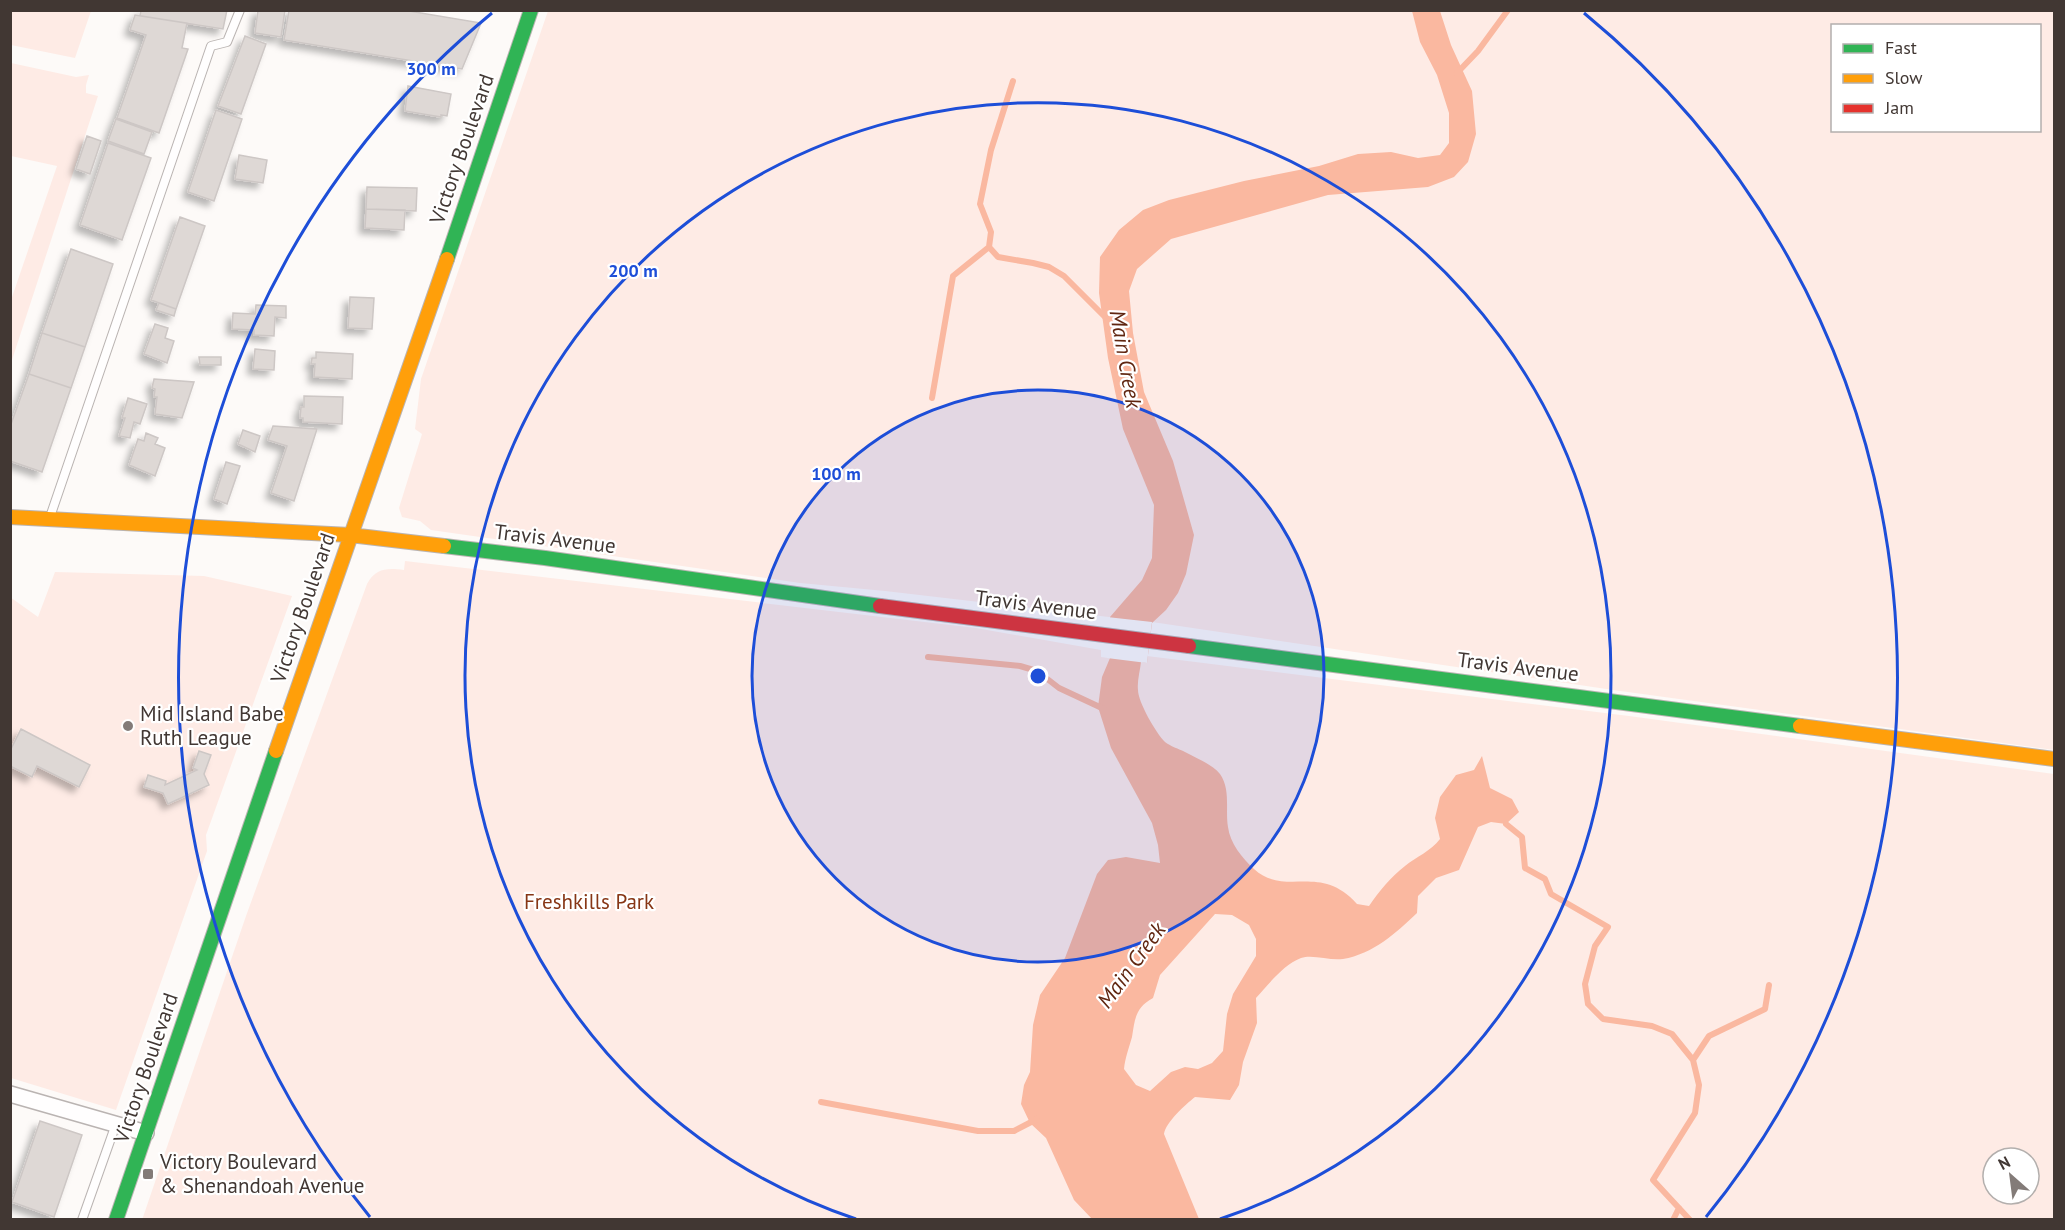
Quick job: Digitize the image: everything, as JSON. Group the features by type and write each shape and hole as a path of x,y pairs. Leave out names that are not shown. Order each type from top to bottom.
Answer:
{"street":[{"name":"Victory Boulevard","path":"116,1220 531,10"},
{"name":"Travis Avenue","path":"10,517 350,535 545,558 845,602 2055,759"},
{"path":"10,1094 146,1133"}],"lane":[{"path":"49,519 211,46 227,42 240,10"},
{"path":"82,1220 116,1124"}],"green space":[{"path":"10,11 91,11 75,58 11,45"},
{"path":"548,11 2054,11 2054,750 1613,690 1152,622 800,583 431,530 420,521 402,517 399,508 422,434 415,429 421,379"},
{"path":"11,63 76,77 89,75 86,93 98,96 11,363 11,300 57,166 11,156"},
{"name":"Freshkills Park","path":"405,561 976,628 1101,650 1101,657 1146,663 1147,656 1629,716 2054,774 2054,1219 142,1220 246,916 367,584 378,572 392,569 404,570"},
{"name":"Mid Island Babe Ruth League","path":"55,572 204,576 292,596 206,835 207,851 116,1110 11,1078 10,597 38,617"}],"water":[{"name":"Main Creek","path":"1412,11 1440,11 1451,45 1472,91 1476,134 1468,162 1454,177 1428,187 1328,195 1171,239 1137,269 1129,291 1133,333 1144,392 1173,461 1194,535 1186,574 1178,593 1166,610 1152,623 1147,663 1141,662 1138,690 1148,717 1165,742 1213,767 1220,774 1225,786 1227,820 1231,839 1237,850 1254,869 1278,881 1316,882 1329,885 1343,892 1357,904 1369,906 1395,875 1440,839 1435,818 1440,797 1456,775 1474,770 1482,756 1490,788 1512,799 1519,812 1506,824 1491,822 1478,827 1459,870 1436,878 1418,896 1417,913 1383,942 1364,953 1343,959 1311,957 1294,961 1282,970 1256,998 1257,1023 1243,1062 1239,1085 1230,1100 1195,1097 1181,1109 1165,1129 1164,1134 1199,1219 1092,1219 1074,1200 1046,1138 1030,1123 1021,1104 1024,1085 1030,1072 1033,1025 1040,995 1065,958 1097,874 1108,860 1126,857 1160,863 1152,823 1111,748 1098,707 1102,677 1110,658 1110,617 1142,580 1152,558 1154,505 1123,429 1108,358 1099,293 1100,257 1119,230 1143,210 1169,200 1244,181 1319,166 1358,154 1391,152 1418,158 1440,155 1449,143 1449,113 1437,75 1420,42","holes":["1215,914 1232,915 1249,925 1256,939 1256,956 1233,994 1227,1014 1223,1051 1212,1063 1198,1069 1185,1067 1171,1072 1150,1091 1136,1085 1124,1069 1139,1010 1153,998 1160,975"]}],"pier":[{"path":"1107,617 1152,622 1147,663 1107,658"}],"building":[{"path":"141,10 227,10 223,29 140,16"},
{"path":"258,10 285,10 281,37 255,33"},
{"path":"289,10 403,10 481,23 462,69 284,40"},
{"path":"135,15 187,23 182,48 188,49 159,133 117,118 146,35 130,30"},
{"path":"245,36 266,44 241,114 218,106"},
{"path":"408,86 451,94 447,116 405,111"},
{"path":"216,110 242,119 214,201 188,192"},
{"path":"116,119 152,132 144,154 108,141"},
{"path":"87,136 101,141 90,174 76,169"},
{"path":"108,143 151,158 122,240 80,225"},
{"path":"239,155 267,160 263,183 235,179"},
{"path":"367,187 417,188 416,211 366,209"},
{"path":"366,209 405,210 404,230 365,228"},
{"path":"180,217 205,226 176,309 151,300"},
{"path":"71,249 113,264 85,347 42,333"},
{"path":"350,297 374,298 372,329 348,328"},
{"path":"159,303 176,309 174,316 156,310"},
{"path":"256,305 286,306 286,318 275,317 274,336 254,335 254,330 232,329 233,313 255,314"},
{"path":"155,324 168,328 165,338 174,341 167,363 144,354"},
{"path":"42,333 85,347 71,388 29,374"},
{"path":"255,349 275,351 274,370 253,369"},
{"path":"316,352 353,354 352,379 314,377 315,364 311,364 312,358 316,358"},
{"path":"199,357 221,357 221,365 200,365"},
{"path":"29,374 71,388 42,472 10,461 10,427"},
{"path":"154,379 194,382 182,418 155,414 157,397 154,397 155,389 152,388"},
{"path":"304,396 343,397 342,424 303,422 303,418 300,418 301,407 304,407"},
{"path":"128,398 147,404 140,424 134,422 130,438 119,436"},
{"path":"273,426 317,429 294,501 271,493 287,446 268,440"},
{"path":"243,430 260,436 255,452 238,444"},
{"path":"146,433 158,438 155,444 165,448 155,476 129,465 138,439 144,441"},
{"path":"226,462 240,466 227,504 214,499"},
{"path":"21,729 90,765 79,787 37,766 32,777 10,766 10,751"},
{"path":"199,751 211,755 204,774 209,785 168,804 163,793 144,787 148,775 166,781 165,785 197,770 193,768"},
{"path":"40,1121 82,1135 54,1217 12,1202"}],"waterway":[{"path":"1457,73 1478,51 1508,10"},
{"name":"Main Creek","path":"1013,81 991,150 980,204 991,232 989,247 998,257 1049,267 1064,276 1106,318"},
{"path":"932,398 953,276 989,247"},
{"path":"928,657 1020,666 1037,671 1059,688 1104,709"},
{"path":"1506,824 1522,837 1525,868 1545,879 1551,894 1608,927 1595,946 1585,984 1588,1004 1603,1019 1652,1026 1672,1034 1693,1060 1699,1085 1695,1113 1653,1180 1690,1220"},
{"path":"1693,1060 1709,1036 1765,1009 1769,985"},
{"path":"821,1102 978,1131 1014,1131 1037,1119"},
{"path":"1673,1220 1679,1208"}],"traffic: fast":[{"path":"447,259 531,10"},
{"path":"444,546 545,558 880,606"},
{"path":"1189,646 1800,726"},
{"path":"116,1220 276,751"}],"traffic: slow":[{"path":"276,751 447,259"},
{"path":"10,517 350,535 444,546"},
{"path":"1800,726 2054,759"}],"traffic: jam":[{"path":"880,606 1189,646"}],"place":[{"name":"Mid Island Babe Ruth League","path":"128,726"},
{"name":"Victory Boulevard & Shenandoah Avenue","path":"148,1174"}]}
